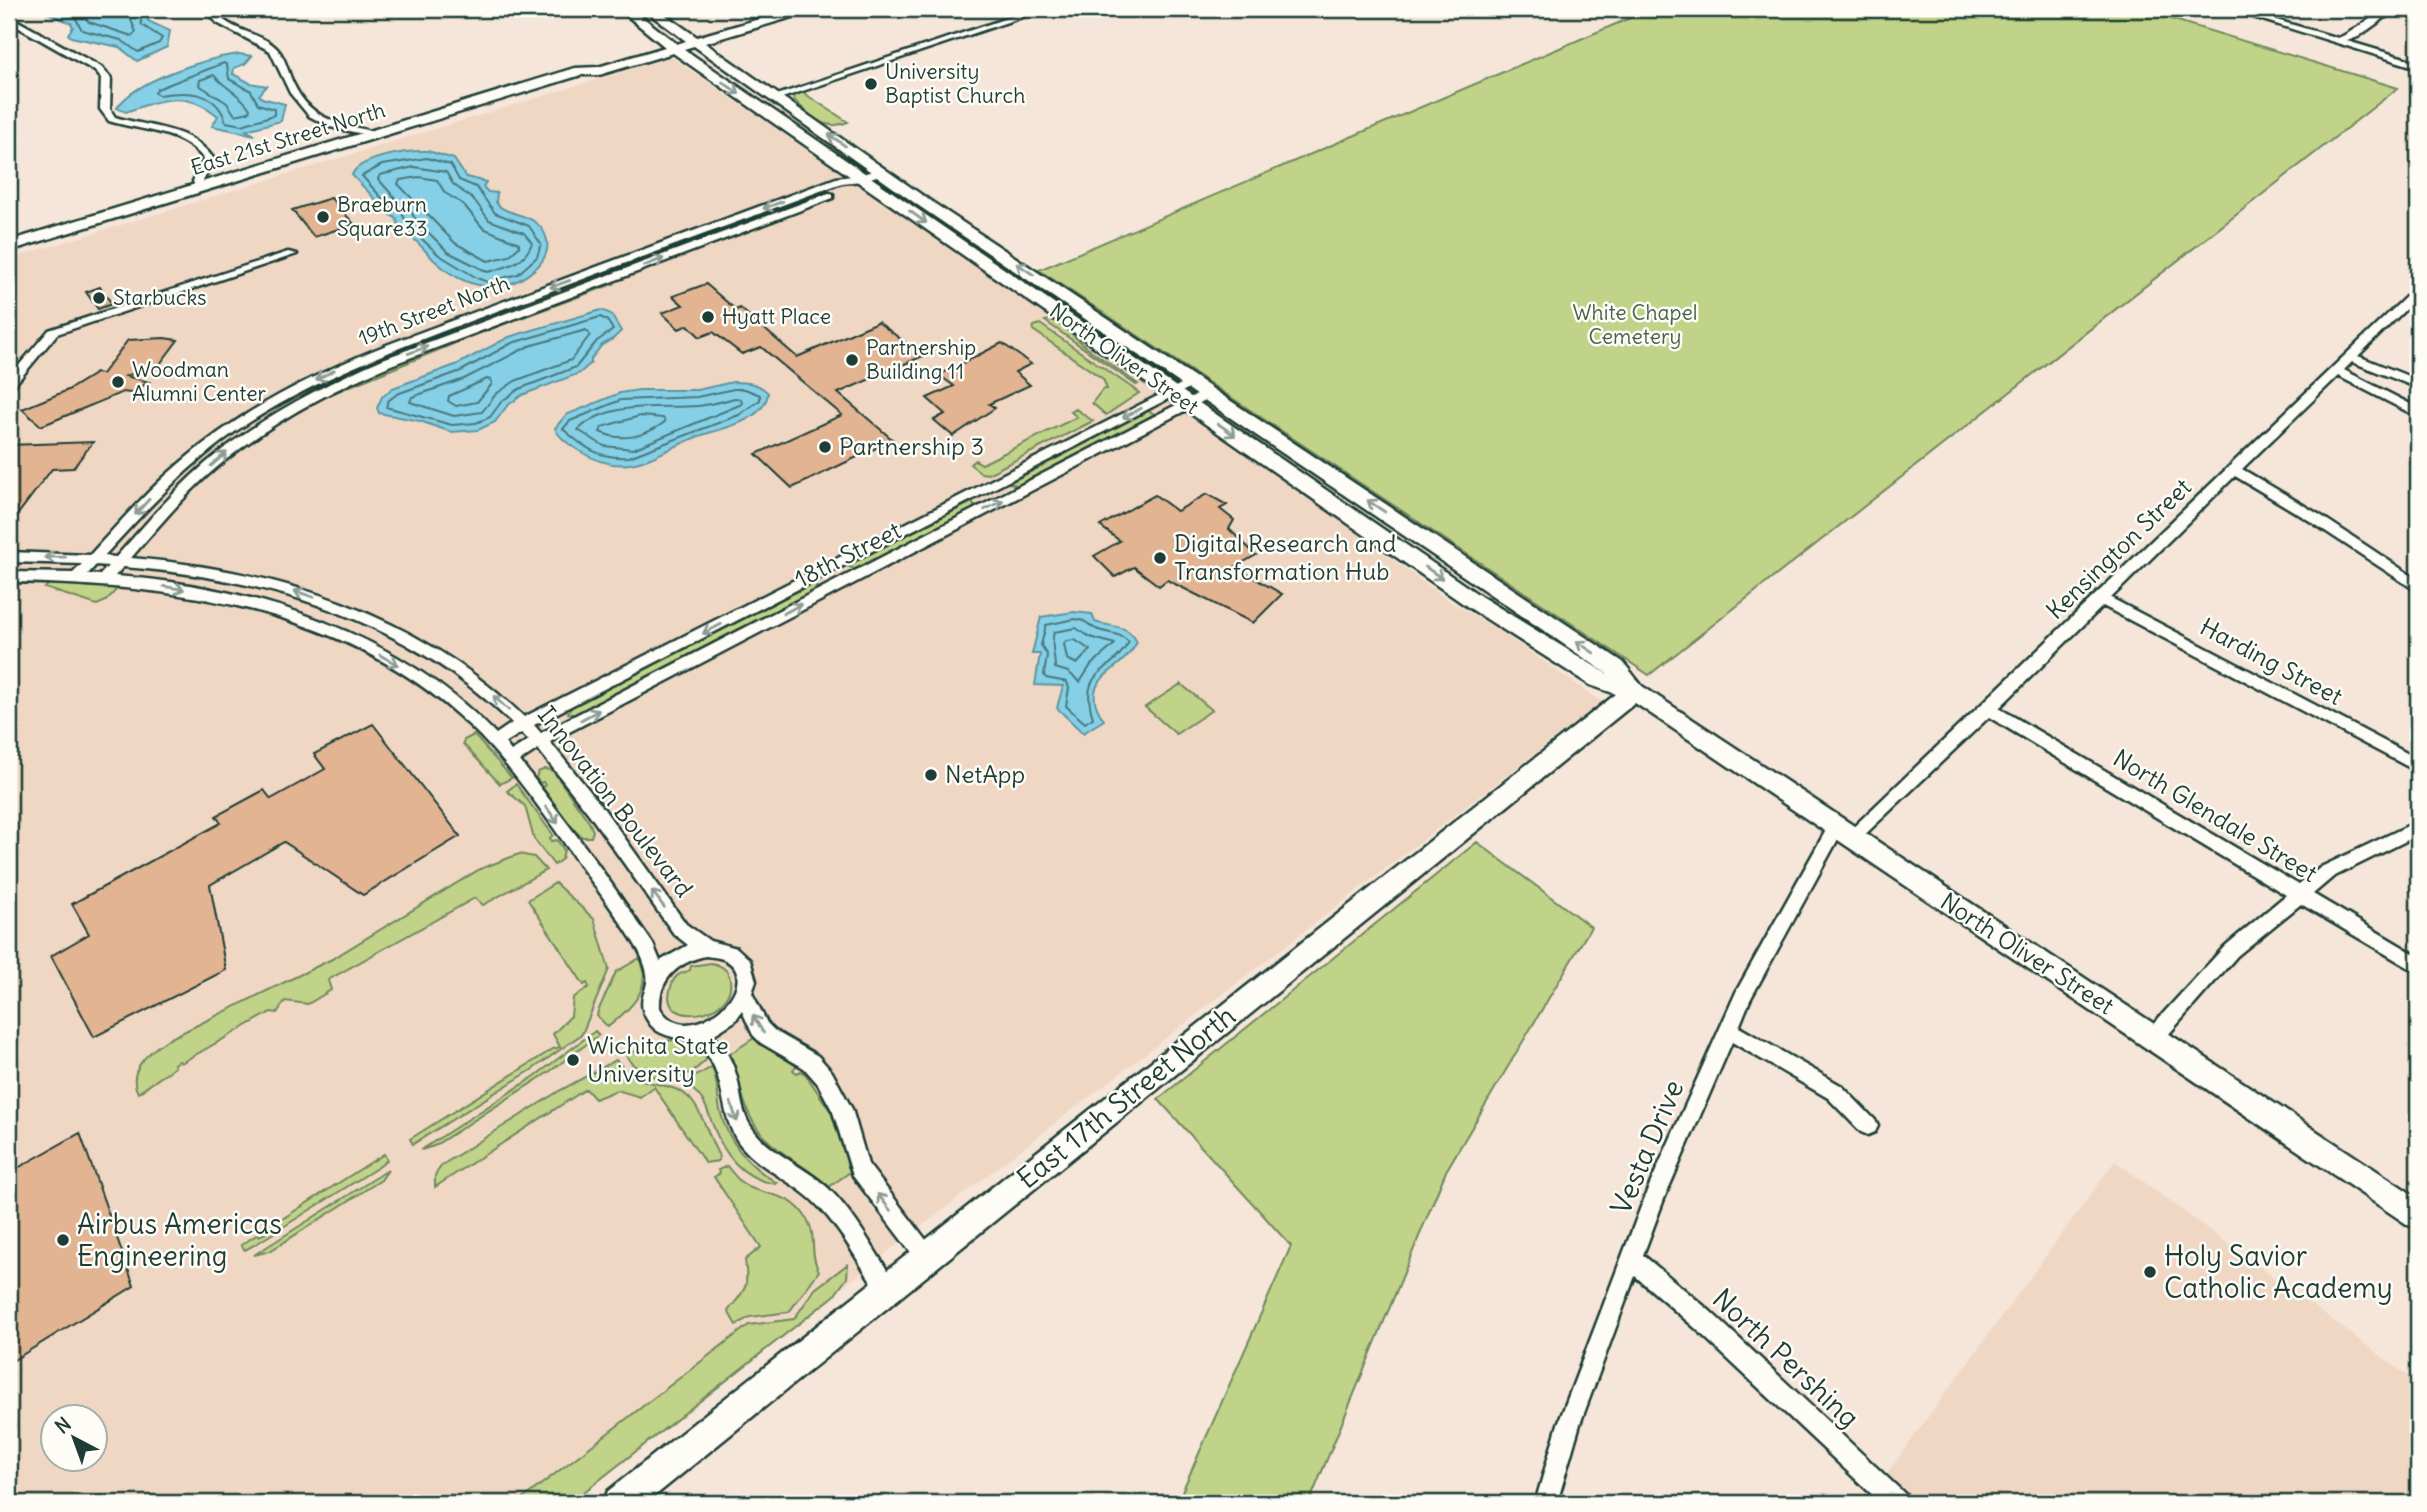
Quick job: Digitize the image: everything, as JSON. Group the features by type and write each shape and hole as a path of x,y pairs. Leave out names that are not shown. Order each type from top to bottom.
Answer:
{"main road":[{"name":"North Oliver Street","path":"625,9 776,97 925,203 1615,667 1634,692"},
{"name":"North Oliver Street","path":"649,9 682,41 862,178 1475,602 1598,679 1634,692 2154,1037 2418,1216"},
{"name":"East 21st Street North","path":"9,246 580,71 599,71 772,9"},
{"name":"East 21st Street North","path":"682,41 805,9"},
{"name":"East 17th Street North","path":"926,1256 1634,692"}],"street":[{"path":"210,9 218,20 255,37 273,50 288,81 313,115 374,135"},
{"path":"776,97 1042,9"},
{"path":"2231,9 2418,65"},
{"path":"2339,41 2355,35 2393,9"},
{"path":"9,19 98,69 106,78 105,109 112,119 129,126 187,139 202,147 209,159 198,181 200,188"},
{"name":"19th Street North","path":"78,577 155,492 187,463 264,408 330,373 393,346 840,180 862,178 881,171"},
{"name":"19th Street North","path":"104,579 191,484 228,452 284,414 333,386 387,362 850,188 862,178"},
{"path":"9,384 53,332 292,254"},
{"name":"Kensington Street","path":"1843,833 1988,709 2418,291"},
{"path":"2351,357 2418,384"},
{"path":"2337,371 2418,413"},
{"name":"18th Street","path":"494,743 523,724 1193,383"},
{"name":"18th Street","path":"509,760 540,741 1209,393"},
{"path":"2234,470 2315,518 2418,587"},
{"name":"Innovation Boulevard","path":"9,557 121,560 247,577 352,610 398,632 464,671 540,741 680,928 705,948 732,953 741,960 748,983 744,995 760,1029 768,1037 811,1062 825,1078 845,1118 860,1169 926,1256"},
{"path":"9,577 104,579 236,600 287,614 342,636 399,666 439,692 473,721 524,776 647,949 657,976"},
{"name":"Harding Street","path":"2102,599 2418,766"},
{"name":"North Glendale Street","path":"1988,709 2418,965"},
{"path":"2154,1037 2231,951 2327,872 2418,828"},
{"name":"Vesta Drive","path":"1546,1503 1569,1424 1654,1198 1743,996 1843,833"},
{"path":"705,948 678,957 657,976 650,998 654,1016 668,1028 696,1031 730,1014 744,995"},
{"path":"1728,1030 1835,1092 1868,1126"},
{"path":"696,1031 711,1044 725,1067 734,1115 745,1135 769,1161 802,1180 822,1197 887,1288"},
{"name":"East 17th Street North","path":"620,1503 926,1256"},
{"name":"North Pershing","path":"1631,1259 1702,1319 1898,1503"}],"shaded area":[{"name":"Wichita State University","path":"671,57 1079,335 1445,598 1509,637 1602,702 562,1503 9,1503 9,259"},
{"name":"Holy Savior Catholic Academy","path":"2115,1161 2418,1383 2418,1503 1915,1503 1885,1476"}],"green space":[{"name":"White Chapel Cemetery","path":"1651,9 2138,9 2398,88 1649,675 1039,270"},
{"path":"802,92 848,122 832,125 812,117 794,100 795,95"},
{"path":"1026,277 1166,372 1159,376 1019,279"},
{"path":"607,283 613,284 480,333 331,394 399,361"},
{"path":"1045,321 1059,322 1086,347 1138,384"},
{"path":"1040,324 1139,393 1106,415 1092,403 1103,389 1107,389 1103,379 1033,330 1034,326"},
{"path":"1076,409 1093,421 988,474 981,473 970,464 975,460 982,464 1077,417 1071,412"},
{"path":"1148,411 1155,414 1020,484 1013,486 1014,484 1009,483"},
{"path":"972,502 974,506 978,505 973,511 867,565 854,569 849,567 857,560"},
{"path":"50,583 119,587 106,601 97,605 45,588"},
{"path":"816,584 816,588 819,587 807,596 576,715 568,713 572,706 800,589"},
{"path":"1181,684 1212,710 1176,734 1145,707"},
{"path":"474,735 512,778 500,784 463,744 464,740"},
{"path":"545,769 553,771 589,822 593,831 591,837 582,837 574,830 542,787 545,785 543,782 540,783 536,778 538,772"},
{"path":"516,784 553,835 551,841 557,840 564,850 562,859 554,865 534,839 525,806 507,791"},
{"path":"1477,842 1591,927 1446,1171 1309,1503 1177,1503 1291,1246 1158,1099"},
{"path":"519,854 534,857 546,870 483,905 475,898 328,980 331,990 308,1004 285,1001 277,1013 271,1012 181,1063 179,1061 174,1064 175,1067 138,1093 135,1085 137,1069 153,1050 167,1040 332,959 480,869"},
{"path":"555,883 594,919 609,969 582,1034 533,1069 413,1144 410,1139 560,1047 553,1034 571,1016 573,998 589,987 587,983 584,985 528,900"},
{"path":"640,958 644,980 637,998 608,1027 597,1016 616,972"},
{"path":"711,963 724,968 728,973 729,993 721,1003 697,1014 685,1014 675,1009 669,1000 675,978 690,970 691,966"},
{"path":"595,1031 599,1035 549,1072 434,1146 421,1150 535,1076"},
{"path":"754,1038 796,1066 793,1070 797,1073 801,1071 806,1075 831,1112 850,1172 829,1187 775,1147 765,1138 750,1116 730,1054"},
{"path":"671,1040 688,1043 687,1049 691,1051 697,1048 707,1059 683,1077 664,1079 642,1071 626,1055 650,1045"},
{"path":"616,1060 632,1076 686,1095 700,1114 719,1156 718,1161 705,1163 654,1087 640,1097 617,1090 595,1099 586,1089 435,1187 435,1175 442,1165 559,1091"},
{"path":"712,1067 720,1110 728,1133 749,1161 777,1183 752,1176 735,1163 722,1145 704,1103 689,1087 691,1079"},
{"path":"384,1154 387,1160 380,1166 256,1244 245,1250 241,1245 258,1234 259,1236 266,1233 265,1230"},
{"path":"727,1166 747,1186 789,1201 801,1211 810,1225 814,1258 819,1271 789,1312 750,1317 736,1325 728,1311 745,1288 745,1260 761,1247 714,1177 719,1174 718,1170"},
{"path":"388,1170 381,1180 270,1251 254,1255"},
{"path":"848,1264 847,1278 834,1296 570,1503 517,1503 749,1325 794,1319 815,1289"}],"water":[{"path":"38,9 150,9 148,21 170,31 167,47 137,61 119,47 71,37 68,34 73,27 71,23"},
{"path":"239,54 252,56 245,64 234,68 233,74 250,83 267,86 259,95 262,98 285,104 281,121 246,130 255,135 212,126 218,116 206,108 184,100 151,103 126,112 117,108 139,88 173,72 209,60"},
{"path":"428,151 454,159 466,177 486,182 483,187 488,192 497,193 496,202 500,207 529,218 542,228 547,249 538,266 512,283 499,286 485,286 458,278 401,231 396,218 381,210 379,203 352,175 363,164 373,160 408,152"},
{"path":"601,310 611,314 621,331 602,345 591,363 580,373 522,395 507,406 495,422 478,430 451,432 420,421 379,413 377,408 382,397 393,388 458,364 509,337"},
{"path":"733,382 752,384 768,393 759,411 730,427 699,436 640,462 611,464 595,459 568,443 555,428 566,415 620,393 639,390 697,390"},
{"path":"1074,612 1092,614 1095,622 1124,629 1137,642 1130,653 1098,685 1095,694 1096,706 1104,720 1083,733 1057,708 1063,686 1035,685 1040,654 1032,654 1041,617"}],"building":[{"name":"Braeburn Square33","path":"331,198 354,224 314,237 292,210"},
{"path":"706,284 736,310 740,308 797,357 878,322 923,356 838,393 893,440 792,488 756,454 842,415 761,347 742,354 713,332 700,337 688,325 679,329 662,313 683,305 673,296"},
{"name":"Starbucks","path":"100,287 112,304 98,309 86,292"},
{"name":"Woodman Alumni Center","path":"128,340 178,340 160,364 126,376 149,382 130,393 123,392 41,426 22,409 68,390 96,373 102,374"},
{"path":"1002,343 1031,364 1015,372 1030,385 989,404 995,408 953,436 934,420 945,414 927,398 954,386 939,375"},
{"path":"93,442 73,468 52,469 9,526 9,445"},
{"name":"Digital Research and Transformation Hub","path":"1207,494 1227,505 1220,509 1234,520 1229,529 1256,555 1235,567 1282,594 1253,623 1167,580 1159,586 1134,567 1115,577 1094,556 1120,541 1100,526 1155,495 1177,511"},
{"path":"373,724 460,836 363,895 284,842 210,885 226,970 94,1037 51,956 89,934 72,904 221,823 216,816 264,790 271,799 325,769 314,754"},
{"name":"Airbus Americas Engineering","path":"80,1133 134,1286 9,1363 9,1173"}],"place":[{"name":"University Baptist Church","path":"871,84"},
{"name":"Braeburn Square33","path":"323,217"},
{"name":"Starbucks","path":"99,298"},
{"name":"Hyatt Place","path":"708,317"},
{"name":"Partnership Building 11","path":"852,360"},
{"name":"Woodman Alumni Center","path":"118,382"},
{"name":"Partnership 3","path":"825,447"},
{"name":"Digital Research and Transformation Hub","path":"1160,558"},
{"name":"NetApp","path":"931,775"},
{"name":"Wichita State University","path":"573,1060"},
{"name":"Airbus Americas Engineering","path":"63,1240"},
{"name":"Holy Savior Catholic Academy","path":"2150,1272"}]}
